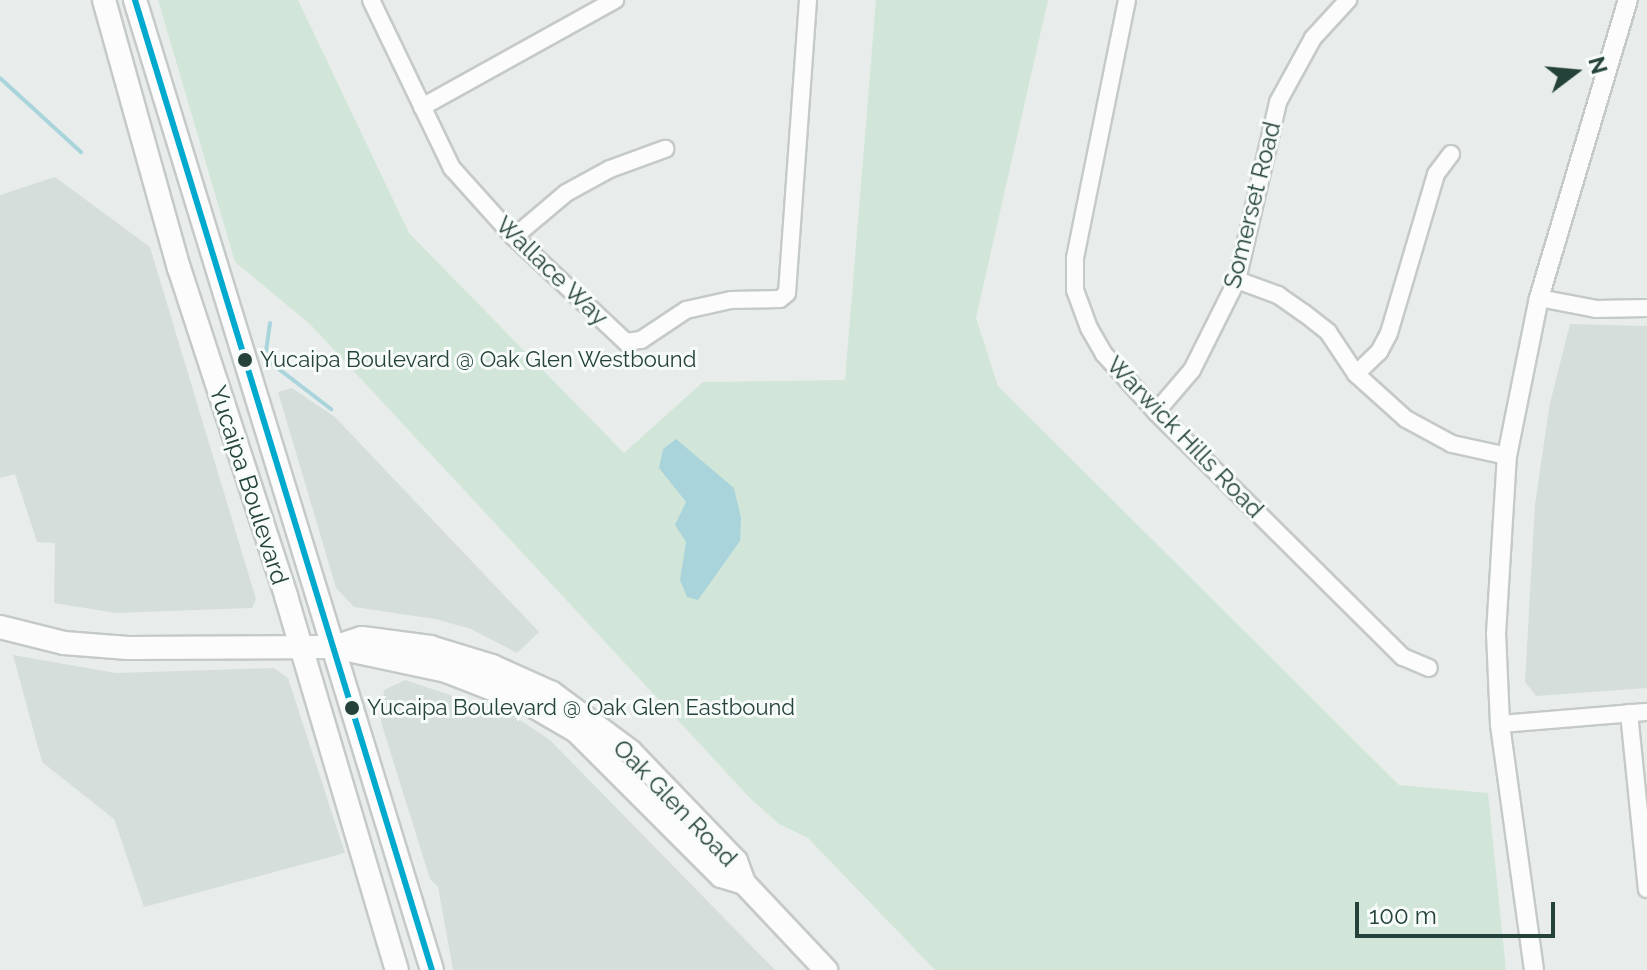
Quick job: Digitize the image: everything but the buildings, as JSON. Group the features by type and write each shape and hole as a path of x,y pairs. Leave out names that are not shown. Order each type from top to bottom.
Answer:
{"main road":[{"name":"Yucaipa Boulevard","path":"104,0 179,268 300,644 397,970"},
{"name":"Yucaipa Boulevard","path":"135,0 432,970"},
{"name":"Oak Glen Road","path":"0,627 112,648 300,644 334,647 446,671 528,703 576,731 721,876 744,883 826,970"}],"street":[{"name":"Wallace Way","path":"371,0 452,168 514,237 626,342 641,340 686,310 731,300 780,299 787,293 808,0"},
{"path":"422,107 615,0"},
{"name":"Warwick Hills Road","path":"1127,0 1075,259 1075,290 1104,354 1156,412 1403,657 1429,668"},
{"name":"Somerset Road","path":"1156,412 1192,370 1237,280 1278,102 1313,38 1348,0"},
{"path":"1534,970 1500,724 1496,634 1507,456 1539,298 1628,0"},
{"path":"514,237 566,193 610,169 665,149"},
{"path":"1356,374 1379,352 1389,333 1436,174 1451,154"},
{"path":"1237,280 1278,295 1328,332 1356,374 1384,402 1430,434 1507,456"},
{"path":"1539,298 1596,309 1647,308"},
{"path":"1500,724 1647,712"},
{"path":"1629,713 1647,889"}],"shaded area":[{"path":"55,177 150,247 256,599 252,608 116,613 54,603 55,543 37,542 15,474 0,478 0,195"},
{"path":"1570,324 1647,326 1647,688 1536,696 1525,682 1535,504 1550,403"},
{"path":"292,388 335,417 539,632 517,653 471,629 435,619 354,607 336,588 278,392"},
{"path":"13,655 116,673 274,668 288,678 345,853 144,907 114,819 42,762"},
{"path":"405,680 514,716 550,740 775,970 453,970 438,887 430,879 381,722 384,690"}],"green space":[{"path":"158,0 298,0 409,233 624,453 703,382 845,380 876,0 1048,0 976,318 998,386 1399,785 1488,793 1506,970 935,970 808,838 779,824 751,799 310,324 235,262"}],"water":[{"path":"676,439 734,488 741,518 740,541 698,600 687,597 680,580 686,542 675,525 686,502 659,468 663,449"}],"waterway":[{"path":"0,78 81,152"},
{"path":"270,323 266,351 271,363 331,409"}],"transit line":[{"path":"135,0 432,970"}],"place":[{"name":"Yucaipa Boulevard @ Oak Glen Westbound","path":"245,360"},
{"name":"Yucaipa Boulevard @ Oak Glen Eastbound","path":"352,708"}]}
